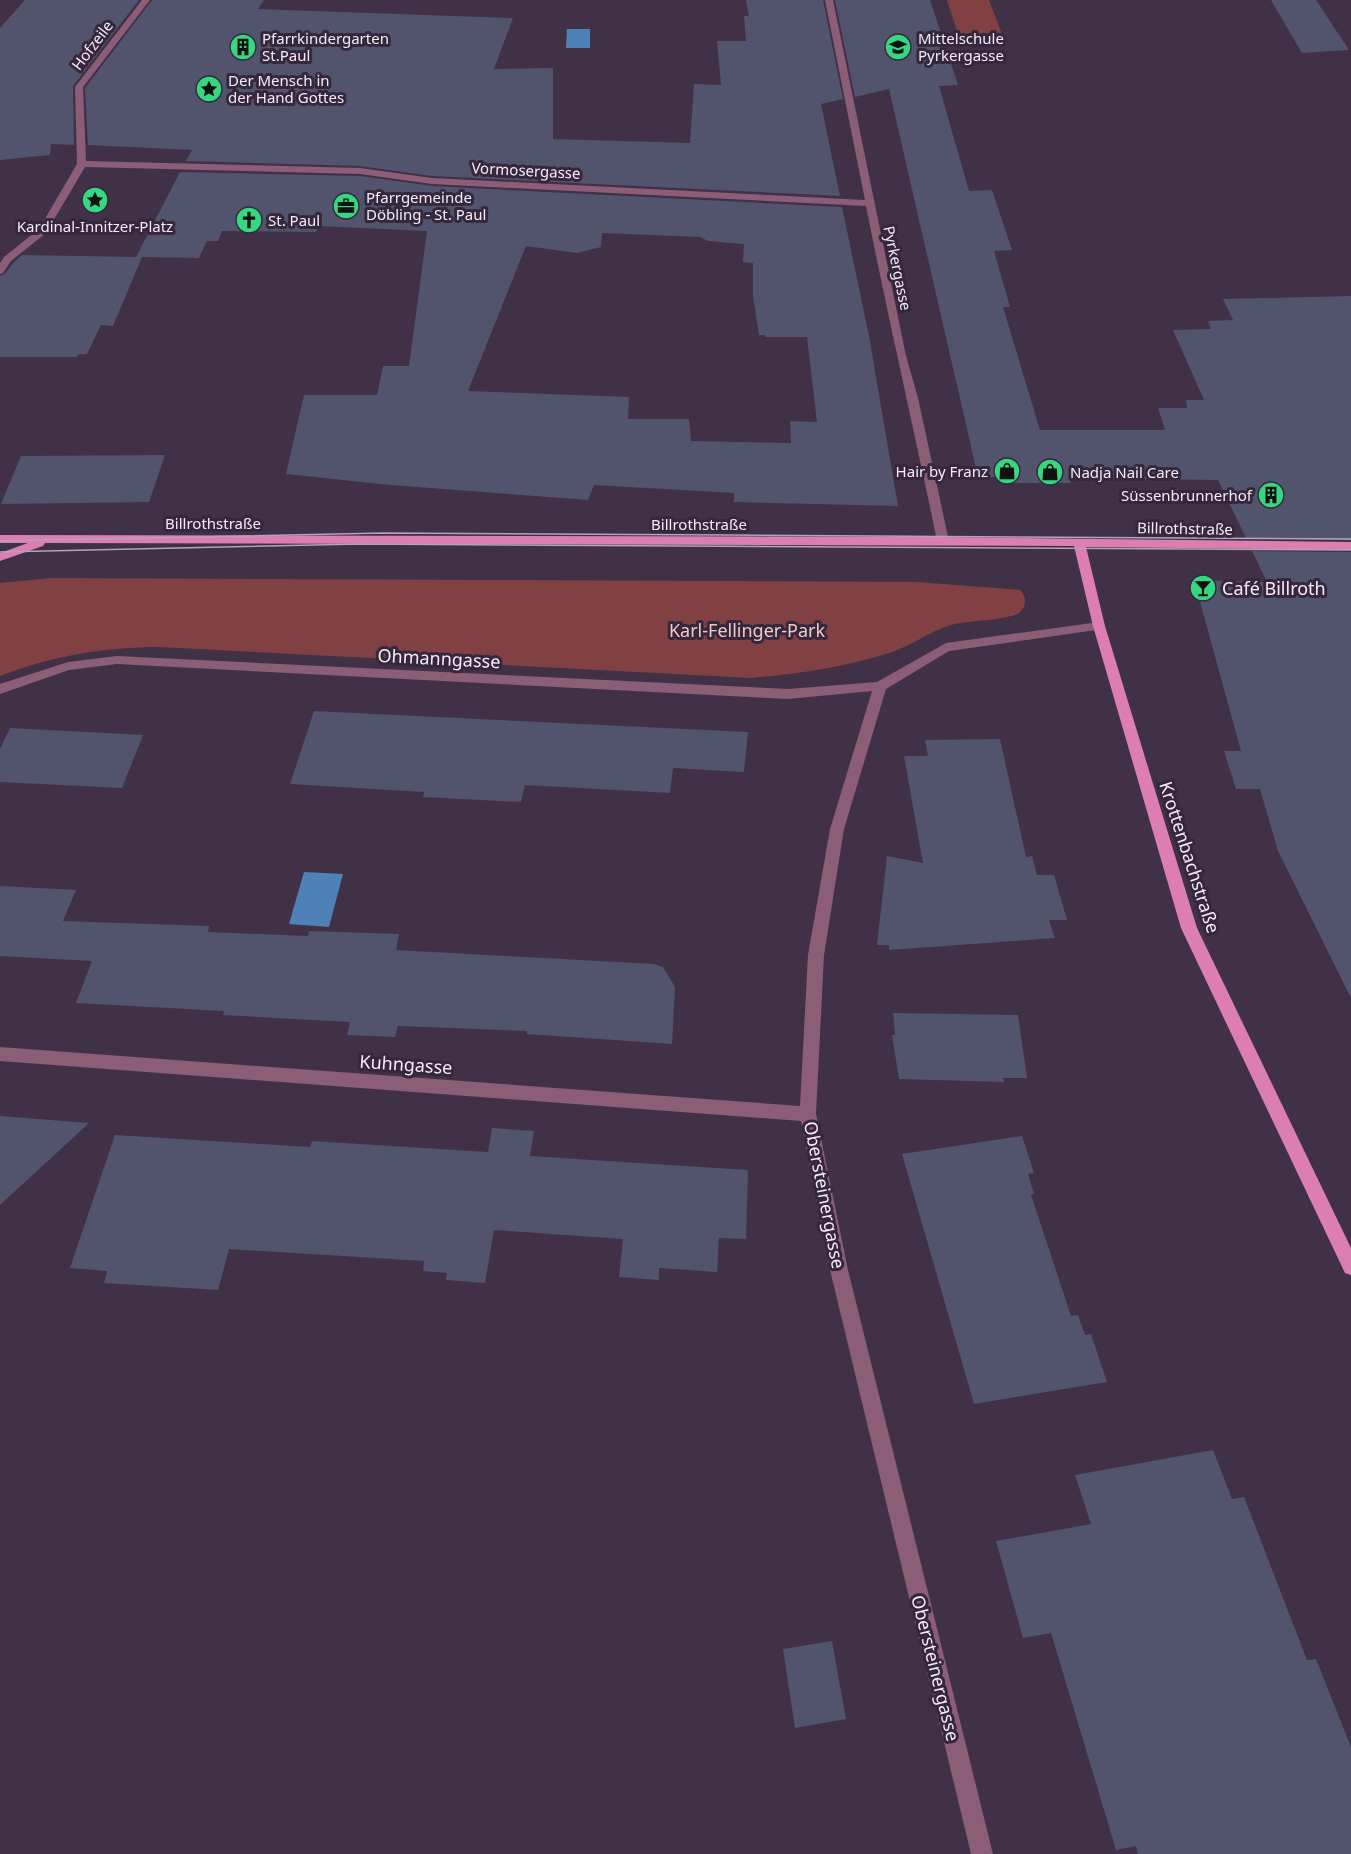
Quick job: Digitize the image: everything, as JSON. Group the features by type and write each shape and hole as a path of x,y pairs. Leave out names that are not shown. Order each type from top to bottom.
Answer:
{"main road":[{"name":"Billrothstraße","path":"0,539 943,541 1351,546"},
{"name":"Billrothstraße","path":"0,557 47,540"},
{"name":"Krottenbachstraße","path":"1079,542 1099,626 1189,928 1351,1267"}],"street":[{"name":"Hofzeile","path":"82,164 79,87 146,0"},
{"name":"Pyrkergasse","path":"829,0 943,541"},
{"name":"Vormosergasse","path":"82,164 360,171 432,181 870,203"},
{"path":"0,271 7,259 43,231 82,164"},
{"path":"880,686 946,647 1099,626"},
{"name":"Ohmanngasse","path":"0,689 68,666 117,660 788,694 880,686"},
{"name":"Obersteinergasse","path":"880,686 837,829 816,955 808,1114 839,1270 982,1854"},
{"name":"Kuhngasse","path":"0,1054 808,1114"}],"green space":[{"path":"947,0 989,0 1003,37 959,37"},
{"name":"Karl-Fellinger-Park","path":"52,578 917,582 1020,590 1025,602 1024,608 1014,615 951,625 892,652 857,662 751,678 160,647 78,654 39,663 0,676 0,583"}],"water":[{"path":"567,29 590,29 590,48 566,48"},
{"path":"304,872 343,874 329,927 289,924"}],"building":[{"path":"25,0 139,0 73,86 74,145 51,144 50,155 0,160 0,28"},
{"path":"152,0 264,0 258,9 513,18 494,69 553,68 553,139 690,143 694,84 721,85 717,41 746,41 744,16 749,16 746,0 823,0 843,99 821,104 840,196 432,176 360,166 186,161 192,150 88,145 85,88"},
{"path":"835,0 930,0 958,85 939,86 969,191 992,190 1012,250 994,251 1010,307 1003,307 1040,430 1165,430 1158,408 1187,408 1186,400 1204,400 1173,330 1211,329 1208,321 1233,320 1223,299 1351,296 1351,540 1246,538 1218,480 1070,478 1071,483 1001,483 999,477 978,477 889,89 855,97"},
{"path":"1271,0 1316,0 1349,50 1302,53"},
{"path":"180,172 360,176 432,186 842,207 869,336 898,506 734,502 734,493 594,485 588,500 390,485 286,474 304,395 377,395 383,366 409,366 427,231 318,226 316,232 222,231 218,241 207,241 199,258 142,257 113,326 101,325 87,354 79,354 77,357 0,357 0,276 5,274 22,255 136,257","holes":["602,233 700,237 708,241 744,244 743,262 753,263 753,296 759,335 807,337 817,422 790,421 791,443 691,441 689,419 628,419 629,397 468,391 526,246 577,253 601,247"]},
{"path":"165,455 149,502 1,504 21,456"},
{"path":"1252,551 1351,552 1351,998 1278,851 1260,789 1236,789 1224,751 1241,751 1194,580 1267,582"},
{"path":"314,711 748,732 744,772 673,768 670,793 525,785 521,802 423,797 424,792 290,784"},
{"path":"10,728 143,735 122,788 0,782 0,749"},
{"path":"1000,739 1026,857 1032,856 1037,875 1054,875 1067,920 1049,920 1055,938 889,950 889,945 877,945 887,856 923,863 904,756 928,756 925,740"},
{"path":"0,886 76,890 63,921 209,926 208,932 308,936 309,931 399,934 396,950 653,964 663,967 675,987 672,1044 527,1034 527,1031 398,1026 395,1037 347,1035 350,1022 223,1015 224,1011 76,1003 92,961 0,956"},
{"path":"893,1013 1018,1015 1027,1078 1003,1078 1004,1082 899,1079 892,1035 895,1035"},
{"path":"0,1116 89,1123 0,1205"},
{"path":"492,1128 534,1131 530,1156 748,1170 746,1239 719,1238 717,1272 659,1268 659,1280 619,1277 623,1239 494,1230 485,1283 446,1280 447,1273 423,1271 424,1261 229,1249 218,1290 104,1283 107,1271 70,1268 115,1135 310,1147 312,1141 488,1152"},
{"path":"1022,1136 1034,1173 1028,1174 1034,1194 1031,1195 1071,1316 1078,1315 1085,1335 1091,1334 1107,1382 974,1404 902,1154"},
{"path":"1213,1450 1232,1499 1244,1497 1307,1660 1316,1659 1351,1747 1351,1854 1138,1854 1136,1846 1116,1850 1051,1633 1023,1638 996,1541 1091,1524 1075,1475"},
{"path":"832,1641 846,1719 795,1728 783,1649"}],"tram line":[{"path":"0,541 383,533 1351,539"},
{"path":"0,552 361,544 1351,550"}],"place":[{"name":"Pfarrkindergarten St.Paul","path":"243,47"},
{"name":"Mittelschule Pyrkergasse","path":"898,47"},
{"name":"Der Mensch in der Hand Gottes","path":"209,89"},
{"name":"Kardinal-Innitzer-Platz","path":"95,200"},
{"name":"Pfarrgemeinde Döbling - St. Paul","path":"346,206"},
{"name":"St. Paul","path":"249,220"},
{"name":"Hair by Franz","path":"1007,471"},
{"name":"Nadja Nail Care","path":"1050,472"},
{"name":"Süssenbrunnerhof","path":"1271,495"},
{"name":"Café Billroth","path":"1203,588"}]}
